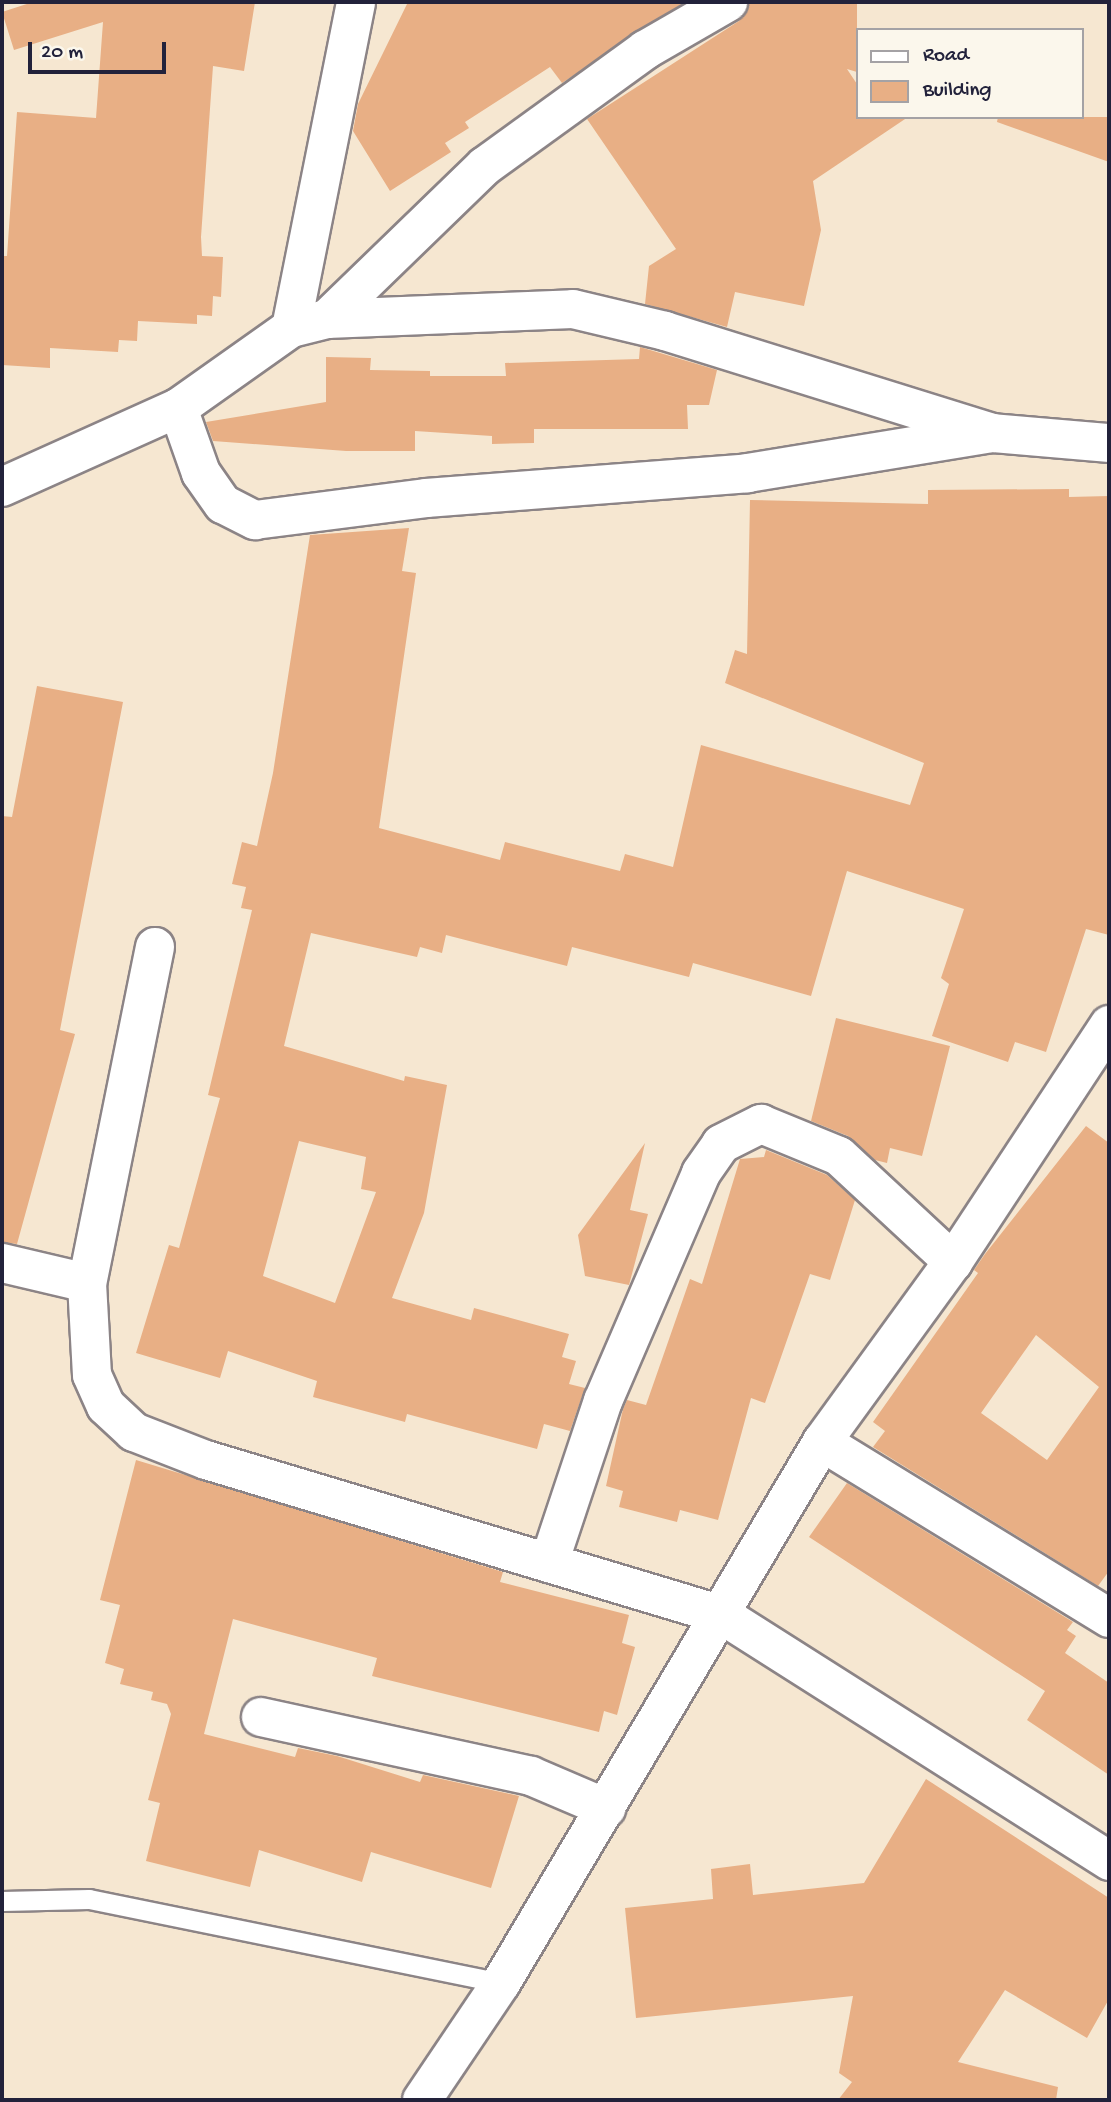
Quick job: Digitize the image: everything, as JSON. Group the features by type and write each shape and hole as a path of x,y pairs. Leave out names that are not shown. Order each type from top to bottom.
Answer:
{"street":[{"path":"291,328 356,2"},
{"path":"327,319 485,166 645,50 728,2"},
{"path":"2,487 178,408 291,328 327,319 573,309 665,331 992,433 1109,443"},
{"path":"178,408 201,473 223,504 255,520 426,498 748,473 992,433"},
{"path":"155,947 87,1283 92,1375 106,1406 134,1432 206,1460 722,1615 1109,1861"},
{"path":"422,2100 500,1983 722,1615 822,1442 953,1262 1109,1024"},
{"path":"549,1563 603,1401 701,1172 721,1144 761,1124 839,1156 953,1262"},
{"path":"2,1263 87,1283"},
{"path":"822,1442 1109,1618"},
{"path":"261,1717 531,1776 606,1808"}],"lane":[{"path":"2,1901 89,1899 500,1983"}],"building":[{"path":"33,2 255,2 244,71 213,66 201,237 202,256 223,257 221,297 213,296 212,316 197,315 197,324 138,321 137,341 119,340 118,352 50,348 50,368 2,365 2,256 7,256 17,112 96,118 103,22 14,50 2,12"},
{"path":"408,2 685,2 562,83 550,67 465,122 469,128 445,143 451,152 390,191 353,131 358,104"},
{"path":"750,2 857,2 856,72 847,69 856,82 856,119 905,119 813,181 821,230 804,306 735,292 727,327 645,304 649,266 676,249 587,119 739,21"},
{"path":"1109,117 1109,162 997,122 998,119"},
{"path":"640,347 717,370 709,405 687,405 688,429 534,429 534,443 492,444 492,436 415,431 415,451 346,451 213,441 206,422 326,402 326,357 371,358 370,370 430,371 430,376 506,376 505,363 639,359"},
{"path":"1069,489 1069,497 1109,496 1109,935 1086,929 1046,1052 1015,1042 1008,1062 932,1036 949,984 941,978 964,909 847,871 811,996 693,963 689,977 572,947 567,966 446,935 442,953 420,947 417,957 311,933 284,1046 404,1081 405,1076 447,1085 424,1213 392,1298 471,1320 474,1308 569,1334 562,1357 576,1361 569,1384 585,1388 570,1431 544,1424 537,1449 407,1414 405,1422 313,1397 317,1381 228,1351 220,1378 136,1353 169,1245 179,1248 220,1098 208,1095 252,910 241,908 246,887 232,884 242,842 257,846 273,773 310,535 409,528 402,571 416,573 379,828 500,860 505,842 620,871 625,854 673,867 701,745 910,805 924,763 725,683 735,650 747,654 750,500 928,504 928,490","holes":["299,1141 366,1157 361,1189 376,1192 335,1303 263,1276"]},
{"path":"37,686 123,702 60,1030 75,1034 17,1244 2,1242 2,816 12,817"},
{"path":"836,1018 950,1046 922,1156 890,1148 887,1163 875,1160 848,1136 811,1121"},
{"path":"1086,1126 1109,1143 1109,1571 1098,1586 873,1447 885,1431 873,1422 978,1273 974,1270","holes":["1036,1335 1099,1387 1047,1460 981,1413"]},
{"path":"645,1143 630,1210 648,1214 629,1285 585,1276 578,1235"},
{"path":"766,1150 827,1175 855,1200 830,1280 810,1274 765,1403 751,1398 718,1520 680,1510 677,1522 619,1507 623,1491 606,1486 623,1409 627,1400 646,1405 690,1279 702,1284 740,1159 764,1157"},
{"path":"136,1460 503,1572 500,1582 629,1615 622,1643 635,1647 617,1715 604,1711 599,1732 372,1676 377,1658 233,1619 204,1734 295,1757 298,1748 337,1756 420,1782 423,1775 519,1796 491,1888 371,1852 362,1882 259,1850 250,1887 146,1861 160,1803 148,1800 171,1714 167,1704 151,1700 153,1692 120,1684 124,1669 105,1663 120,1605 100,1600"},
{"path":"847,1483 1073,1622 1067,1630 1076,1636 1065,1653 1109,1683 1109,1775 1027,1720 1045,1691 809,1537"},
{"path":"926,1779 1109,1898 1109,1999 1087,2038 1005,1990 958,2062 1058,2087 1056,2100 838,2100 852,2082 839,2073 853,1996 636,2018 625,1908 713,1899 711,1869 750,1864 753,1895 864,1883"}]}
